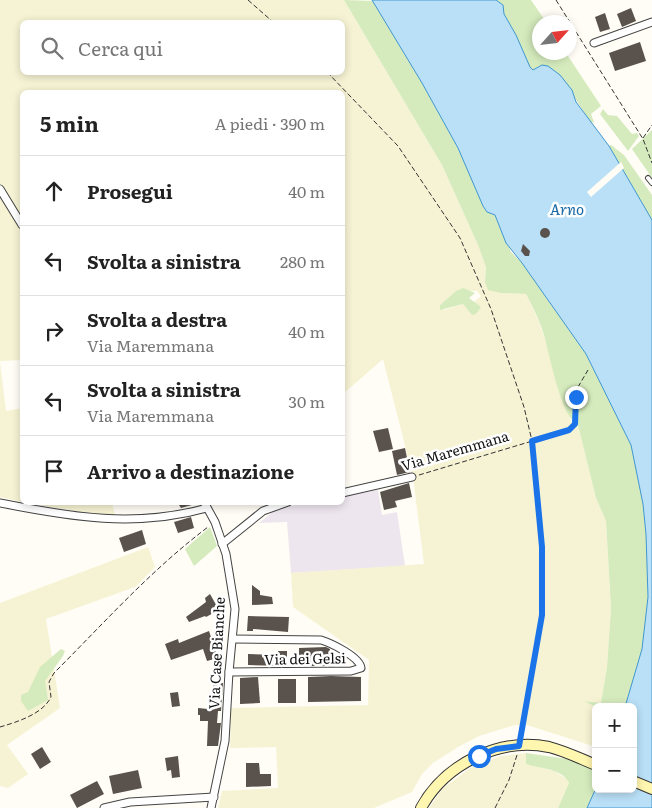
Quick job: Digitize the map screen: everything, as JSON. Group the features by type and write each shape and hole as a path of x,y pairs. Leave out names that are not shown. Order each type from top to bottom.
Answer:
{"main road":[{"path":"421,808 436,786 462,765 488,752 519,746 550,748 592,764"},
{"path":"637,783 652,789"}],"street":[{"path":"594,43 652,22"},
{"path":"0,189 20,222"},
{"name":"Via Maremmana","path":"345,492 412,477"},
{"path":"0,503 54,514 104,519 160,516 206,505"},
{"name":"Via Case Bianche","path":"206,505 222,544 234,598 233,639 228,672 225,741 211,808"},
{"path":"222,544 263,511 280,505"},
{"name":"Via dei Gelsi","path":"228,672 351,671 361,668 359,661 329,642 321,640 233,639"},
{"path":"104,808 130,802 214,797"}],"lane":[{"path":"648,178 652,183"}],"path":[{"path":"248,0 271,20"},
{"path":"556,0 643,139 652,163"},
{"path":"330,75 344,90"},
{"path":"345,91 398,146 460,238 491,309 524,407 532,441 542,547 542,615 519,746 509,780 495,808"},
{"path":"643,139 652,125"},
{"name":"Via Maremmana","path":"412,477 569,430 575,424 578,388 588,370"},
{"path":"0,727 20,720 46,705 51,697 48,682 54,672 185,543 214,522"}],"shaded area":[{"path":"0,0 344,0 442,165 478,245 486,267 485,282 501,293 526,294 540,324 571,422 578,425 596,498 606,521 611,608 607,667 601,703 586,701 592,705 592,746 527,725 515,725 479,736 458,747 433,763 422,774 412,792 374,808 218,808 222,791 278,788 276,747 230,748 231,708 368,705 369,660 293,607 291,573 424,564 413,477 383,359 345,392 345,90 20,90 20,360 0,361","holes":["456,291 477,291 481,296 475,301 470,312 463,304 444,310 440,305"]},
{"path":"0,362 6,411 20,408 20,502 0,497"},
{"path":"378,490 382,515 397,512 405,566 291,573 287,522 259,523 278,508 297,505 345,505 345,496"},
{"path":"38,505 112,505 115,515 99,515"},
{"path":"148,547 155,567 135,587 46,619 60,708 7,745 28,774 8,788 0,786 0,603"},
{"path":"526,753 527,764 554,771 567,779 569,783 558,808 429,808 442,789 470,768 501,756"}],"green space":[{"path":"344,0 373,1 458,148 483,206 487,212 495,215 511,252 522,263 586,354 631,445 643,504 648,597 642,649 626,703 601,703 607,667 611,608 606,521 596,498 578,425 571,419 565,408 555,380 544,336 526,294 501,293 488,290 485,282 486,267 478,245 442,165"},
{"path":"496,0 531,0 541,15 532,15 532,60 571,60 601,106 591,114 594,122 591,123 560,75 542,65 533,70 530,67 516,35 504,14 503,5"},
{"path":"603,109 608,115 617,116 632,134 637,133 639,136 628,151 600,114"},
{"path":"652,130 652,178 632,149"},
{"path":"611,145 624,155 652,195 652,220 609,146"},
{"path":"463,288 475,293 469,298 481,307 476,314 472,315 463,304 440,310 440,305 456,291"},
{"path":"210,527 217,546 194,566 185,549"},
{"path":"61,649 65,651 63,656 45,681 48,700 28,711 21,701 21,695 28,692 40,667"},
{"path":"584,701 601,703 592,703 592,705"},
{"path":"526,753 567,759 592,769 592,793 594,793 587,808 558,808 569,783 566,778 556,772 526,764"}],"water":[{"name":"Arno","path":"372,0 496,0 503,5 504,14 516,35 530,67 533,70 542,65 548,66 560,75 572,90 576,102 609,146 652,220 652,808 587,808 594,793 637,793 637,703 626,703 642,649 648,597 643,504 631,445 586,354 506,243 495,215 487,212 483,206 458,148 422,83"}],"pier":[{"path":"621,162 624,168 591,197 587,192"}],"building":[{"path":"631,8 636,21 622,27 617,14"},
{"path":"605,13 610,29 600,32 595,17"},
{"path":"640,42 646,61 615,71 609,53"},
{"path":"543,228 547,228 550,233 549,237 543,238 540,235 540,231"},
{"path":"523,244 530,251 529,256 525,256 521,251"},
{"path":"388,428 393,449 379,452 373,431"},
{"path":"405,448 410,472 397,475 392,451"},
{"path":"409,483 412,497 395,501 397,507 384,510 380,492"},
{"path":"179,505 192,505 181,508"},
{"path":"191,517 194,528 178,533 174,522"},
{"path":"142,530 146,544 124,552 119,538"},
{"path":"252,585 260,591 260,595 272,597 273,604 252,605"},
{"path":"210,594 219,610 206,617 189,622 186,617 206,602 205,598"},
{"path":"248,616 289,617 288,632 253,629 253,631 247,631"},
{"path":"209,631 218,658 207,661 203,649 171,660 165,644 178,639 179,643"},
{"path":"326,647 330,649 330,666 299,666 299,648"},
{"path":"278,651 287,651 287,666 248,665 248,654 278,655"},
{"path":"258,677 260,703 240,704 240,678"},
{"path":"308,677 361,677 361,701 308,702"},
{"path":"278,679 296,679 296,703 278,703"},
{"path":"213,683 223,683 221,711 218,711 217,723 221,723 218,746 207,746 208,721 200,721 198,708 208,709 209,701 213,702"},
{"path":"178,692 180,706 172,707 170,693"},
{"path":"42,747 51,762 40,769 31,754"},
{"path":"178,756 180,777 172,778 171,770 167,771 165,758"},
{"path":"246,763 259,763 260,774 271,774 271,786 246,787"},
{"path":"138,770 142,788 113,794 109,776"},
{"path":"97,781 104,794 77,808 70,795"}],"route":[{"path":"479,756 496,749 519,746 542,615 542,547 532,441 569,430 575,424 576,397"}]}
